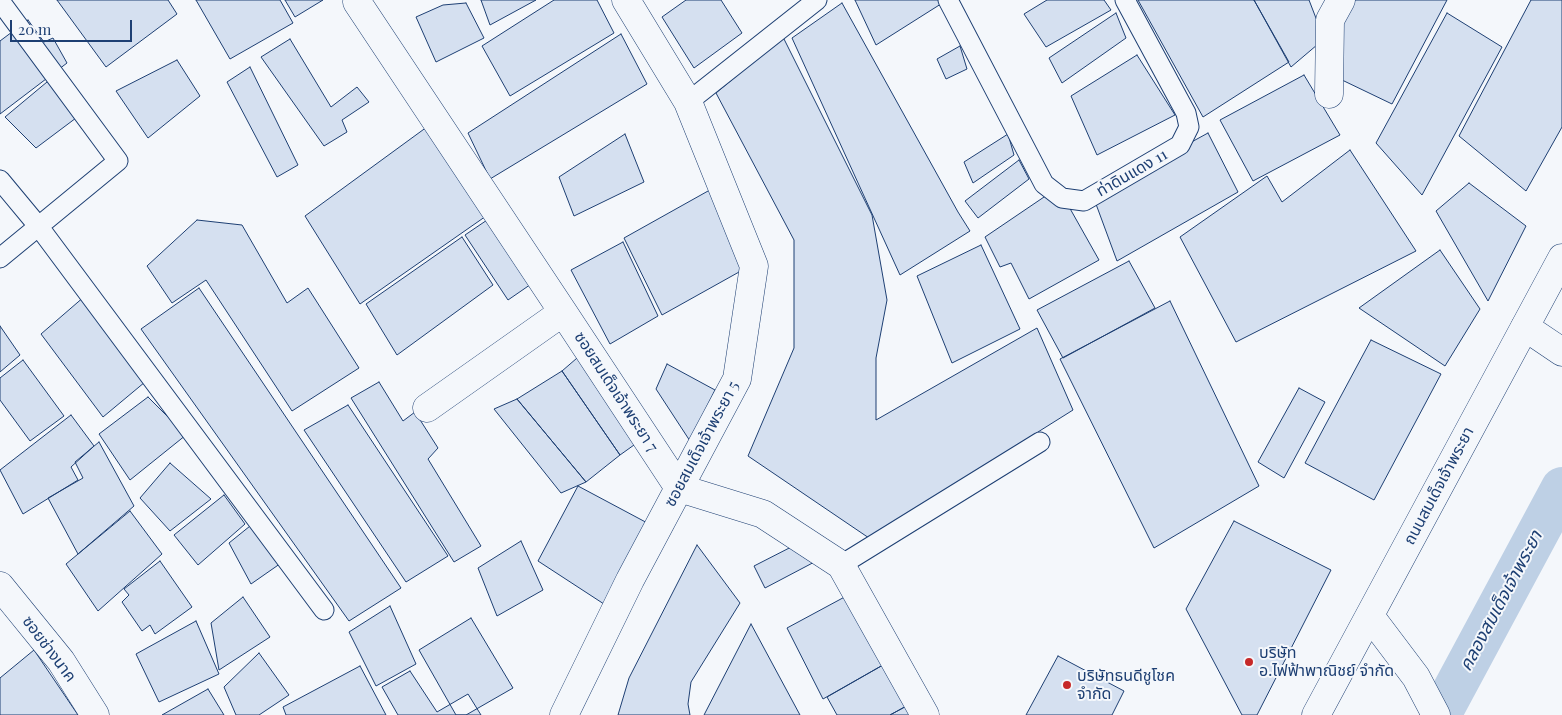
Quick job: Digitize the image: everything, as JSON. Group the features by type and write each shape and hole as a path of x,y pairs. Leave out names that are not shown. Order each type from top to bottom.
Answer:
{"street":[{"name":"ซอยสมเด็จเจ้าพระยา 5","path":"564,715 630,580 737,379 754,266 688,102 626,0"},
{"path":"1329,94 1330,20 1341,0"},
{"name":"ซอยสมเด็จเจ้าพระยา 7","path":"357,2 679,488"},
{"name":"ถนนสมเด็จเจ้าพระยา","path":"1316,715 1562,258"},
{"path":"427,408 563,312"},
{"path":"1525,327 1562,352"},
{"path":"679,488 763,514 841,565 924,715"},
{"name":"ซอยช่างนาค","path":"0,586 61,661 95,715"},
{"path":"1370,616 1416,677 1436,715"}],"lane":[{"path":"688,102 817,0"},
{"name":"ท่าดินแดง 11","path":"948,0 1044,184 1062,198 1084,201 1180,145 1189,127 1186,113 1125,0"},
{"path":"0,1 118,161 0,258"},
{"path":"0,180 39,227 324,610"},
{"path":"841,565 1040,442"}],"building":[{"path":"57,0 168,0 177,14 106,67"},
{"path":"196,0 280,0 293,23 230,59"},
{"path":"285,0 323,0 295,17"},
{"path":"481,0 536,0 490,25"},
{"path":"554,0 597,0 614,33 510,96 482,46"},
{"path":"686,0 721,0 742,33 694,68 662,17"},
{"path":"855,0 942,0 944,2 876,45"},
{"path":"1047,0 1104,0 1111,10 1046,47 1024,14"},
{"path":"1138,0 1254,0 1289,62 1203,117"},
{"path":"1254,0 1309,0 1324,39 1291,67"},
{"path":"1349,0 1447,0 1392,104 1342,80 1335,25"},
{"path":"1531,0 1562,0 1562,127 1526,191 1459,136"},
{"path":"466,3 484,38 436,62 416,17 443,5"},
{"path":"842,3 970,231 900,275 792,38"},
{"path":"1116,13 1126,38 1062,83 1049,58"},
{"path":"1447,13 1502,47 1422,195 1376,143"},
{"path":"28,20 44,42 53,38 67,63 0,114 0,41"},
{"path":"621,34 647,84 490,179 468,133"},
{"path":"783,37 872,215 887,300 876,358 876,420 1037,328 1073,410 869,538 748,456 794,348 794,240 716,93"},
{"path":"290,39 331,107 357,87 369,102 342,120 347,132 324,146 261,57"},
{"path":"960,46 967,69 946,79 937,59"},
{"path":"1137,55 1175,115 1097,155 1071,96"},
{"path":"177,60 200,96 148,138 116,91"},
{"path":"250,67 298,165 277,177 227,82"},
{"path":"1304,75 1340,135 1253,181 1220,120"},
{"path":"53,77 80,115 36,148 5,117"},
{"path":"431,124 489,214 360,304 305,216"},
{"path":"1208,133 1238,192 1117,261 1093,196"},
{"path":"625,134 644,182 574,216 559,177"},
{"path":"1008,134 1014,155 973,183 964,162"},
{"path":"1350,150 1416,251 1236,342 1180,237 1267,176 1282,202"},
{"path":"1019,160 1029,179 978,218 965,201"},
{"path":"1469,183 1526,226 1488,301 1436,211"},
{"path":"717,186 748,267 662,315 624,238"},
{"path":"1047,195 1068,205 1099,260 1029,299 1011,263 1000,267 985,237"},
{"path":"496,214 537,280 508,300 465,235"},
{"path":"197,220 242,225 287,303 308,288 359,368 292,411 206,280 172,303 147,266"},
{"path":"462,237 493,285 397,355 366,304"},
{"path":"623,242 658,316 610,344 571,270"},
{"path":"981,245 1020,329 952,363 917,276"},
{"path":"1440,250 1480,309 1445,366 1359,308"},
{"path":"1129,261 1155,308 1063,358 1037,310"},
{"path":"199,288 401,588 349,621 141,329"},
{"path":"85,296 145,382 103,417 41,334"},
{"path":"1170,301 1259,486 1154,548 1060,359"},
{"path":"0,326 20,355 0,372"},
{"path":"1371,340 1441,374 1374,500 1305,463"},
{"path":"584,352 641,440 620,455 562,371"},
{"path":"23,360 64,416 30,441 0,400 0,378"},
{"path":"667,364 715,390 690,441 656,389"},
{"path":"562,371 620,455 586,482 517,399"},
{"path":"379,382 403,421 415,412 438,448 428,459 481,546 454,562 351,398"},
{"path":"1299,388 1325,402 1284,478 1258,462"},
{"path":"148,397 186,435 130,480 99,434"},
{"path":"517,399 586,482 561,493 494,409"},
{"path":"348,405 448,556 406,582 304,430"},
{"path":"71,415 94,446 71,467 78,480 23,514 0,470"},
{"path":"99,442 134,506 78,554 48,498 83,478 75,462"},
{"path":"170,463 211,499 170,531 140,498"},
{"path":"578,486 653,526 607,606 538,561"},
{"path":"224,495 245,524 198,565 174,535"},
{"path":"130,511 162,554 98,611 66,564"},
{"name":"บริษัท อ.ไฟฟ้าพาณิชย์ จำกัด","path":"1234,521 1331,570 1257,715 1242,715 1186,609"},
{"path":"255,522 284,561 251,584 229,543"},
{"path":"521,541 543,590 497,616 478,568"},
{"path":"801,542 822,558 765,588 754,566"},
{"path":"697,545 740,603 691,682 688,704 690,715 618,715 629,678"},
{"path":"160,561 192,607 155,634 150,625 142,631 122,602 129,595 124,589"},
{"path":"852,593 890,661 823,699 787,628"},
{"path":"243,597 270,637 219,670 211,623"},
{"path":"390,606 416,664 376,686 349,632"},
{"path":"471,618 513,688 466,715 456,715 419,650"},
{"path":"196,621 219,674 159,702 136,654"},
{"path":"751,624 800,715 704,715"},
{"path":"34,650 78,715 0,715 0,678"},
{"path":"259,653 289,695 259,715 236,715 224,687"},
{"path":"1058,656 1124,691 1112,715 1026,715"},
{"path":"890,661 912,703 890,715 837,715 827,697"},
{"path":"360,666 386,715 286,715 283,707"},
{"path":"410,671 437,712 468,694 481,715 398,715 382,687"},
{"path":"208,689 224,715 162,715"},
{"path":"912,703 918,715 890,715"}],"waterway":[{"name":"คลองสมเด็จเจ้าพระยา","path":"1440,715 1562,488"}],"place":[{"name":"บริษัท อ.ไฟฟ้าพาณิชย์ จำกัด","path":"1249,662"},
{"name":"บริษัทธนดีชูโชค จำกัด","path":"1067,685"}]}
